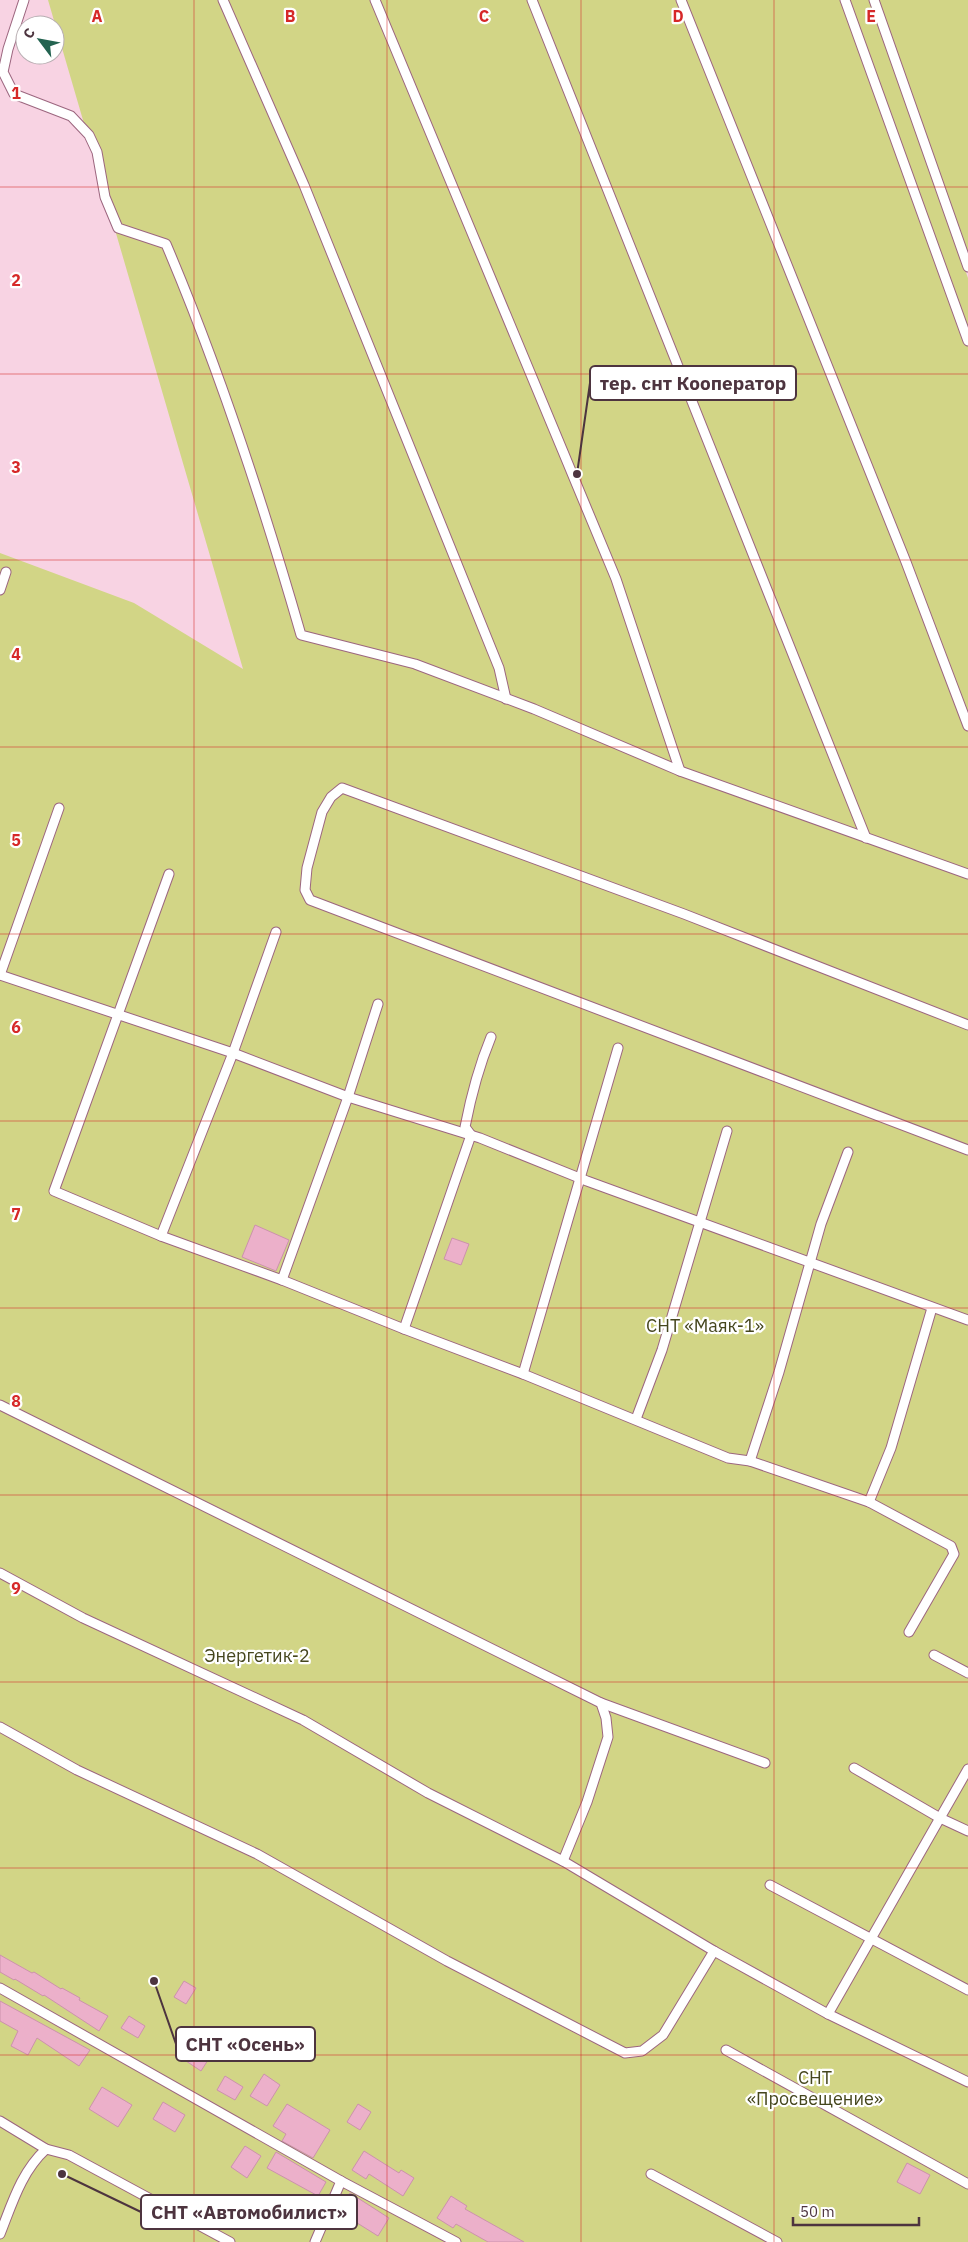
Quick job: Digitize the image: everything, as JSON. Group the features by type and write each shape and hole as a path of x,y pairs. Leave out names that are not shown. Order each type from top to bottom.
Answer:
{"lane":[{"path":"24,0 8,49 3,72 14,94 71,116 89,135 97,152 105,198 118,228 166,244 195,311 254,484 301,635 415,664 680,770 968,874"},
{"path":"223,0 308,194 499,668 506,699"},
{"path":"375,0 616,579 680,770"},
{"path":"532,0 866,838"},
{"path":"681,0 902,553 968,726"},
{"path":"845,0 968,340"},
{"path":"874,0 968,267"},
{"path":"0,590 6,572"},
{"path":"968,1025 684,914 342,788 331,797 322,812 307,868 305,890 310,900 968,1150"},
{"path":"59,808 0,975 233,1053 348,1097 470,1136 811,1264 968,1320"},
{"path":"169,874 54,1191 161,1236 282,1280 404,1330 523,1374 728,1458 750,1461 869,1502 951,1546 954,1554 909,1632"},
{"path":"161,1236 233,1053 276,932"},
{"path":"282,1280 348,1097 378,1004"},
{"path":"404,1330 470,1136 465,1127 482,1058 491,1037"},
{"path":"523,1374 618,1048"},
{"path":"636,1419 662,1350 727,1131"},
{"path":"750,1461 822,1224 848,1152"},
{"path":"869,1502 891,1448 932,1308"},
{"path":"0,1405 601,1702 765,1763"},
{"path":"0,1573 82,1618 303,1720 428,1793 563,1861 714,1951 828,2014 968,2082"},
{"path":"934,1655 968,1673"},
{"path":"563,1861 587,1802 608,1736 606,1718 601,1702"},
{"path":"0,1726 77,1770 257,1854 447,1961 625,2053 642,2051 664,2035 714,1951"},
{"path":"854,1768 940,1818 968,1831"},
{"path":"828,2014 968,1769"},
{"path":"770,1885 968,1990"},
{"path":"0,1988 341,2182 456,2242"},
{"path":"726,2050 968,2184"},
{"path":"0,2121 46,2149 69,2155 230,2242"},
{"path":"0,2234 22,2179 46,2149"},
{"path":"651,2174 777,2242"},
{"path":"315,2242 341,2182"}],"green space":[{"path":"48,0 870,0 968,278 968,2242 0,2242 0,553 134,603 243,669 65,58 65,15 52,15"},
{"path":"875,0 968,0 968,260"}],"building":[{"path":"255,1225 289,1240 276,1271 242,1257"},
{"path":"452,1238 469,1244 461,1265 444,1259"},
{"path":"0,1955 32,1973 34,1972 108,2016 99,2031 44,1995 0,1972"},
{"path":"184,1981 196,1988 186,2004 174,1997"},
{"path":"0,2001 90,2050 79,2066 37,2038 28,2055 11,2046 18,2031 0,2021"},
{"path":"129,2016 145,2026 138,2038 121,2028"},
{"path":"199,2039 215,2049 201,2071 186,2061"},
{"path":"264,2074 280,2085 267,2106 250,2096"},
{"path":"225,2076 243,2087 235,2100 217,2090"},
{"path":"102,2087 132,2105 118,2127 89,2109"},
{"path":"163,2102 185,2115 175,2132 153,2119"},
{"path":"287,2104 330,2130 313,2158 282,2141 286,2134 273,2126"},
{"path":"358,2104 371,2112 360,2130 347,2122"},
{"path":"245,2146 261,2156 247,2178 231,2167"},
{"path":"364,2151 399,2173 401,2170 414,2178 403,2196 369,2174 366,2179 352,2170"},
{"path":"276,2152 326,2182 318,2196 267,2168"},
{"path":"907,2163 930,2175 920,2194 897,2182"},
{"path":"350,2193 389,2218 378,2236 338,2211"},
{"path":"451,2196 467,2206 465,2209 524,2242 488,2242 456,2224 453,2228 437,2218"}],"place":[{"name":"тер. снт Кооператор","path":"577,474"},
{"name":"СНТ «Осень»","path":"154,1981"},
{"name":"СНТ «Автомобилист»","path":"62,2174"}],"park label":[{"name":"СНТ «Маяк-1»","path":"705,1326"},
{"name":"Энергетик-2","path":"257,1656"},
{"name":"СНТ «Просвещение»","path":"815,2088"}]}
